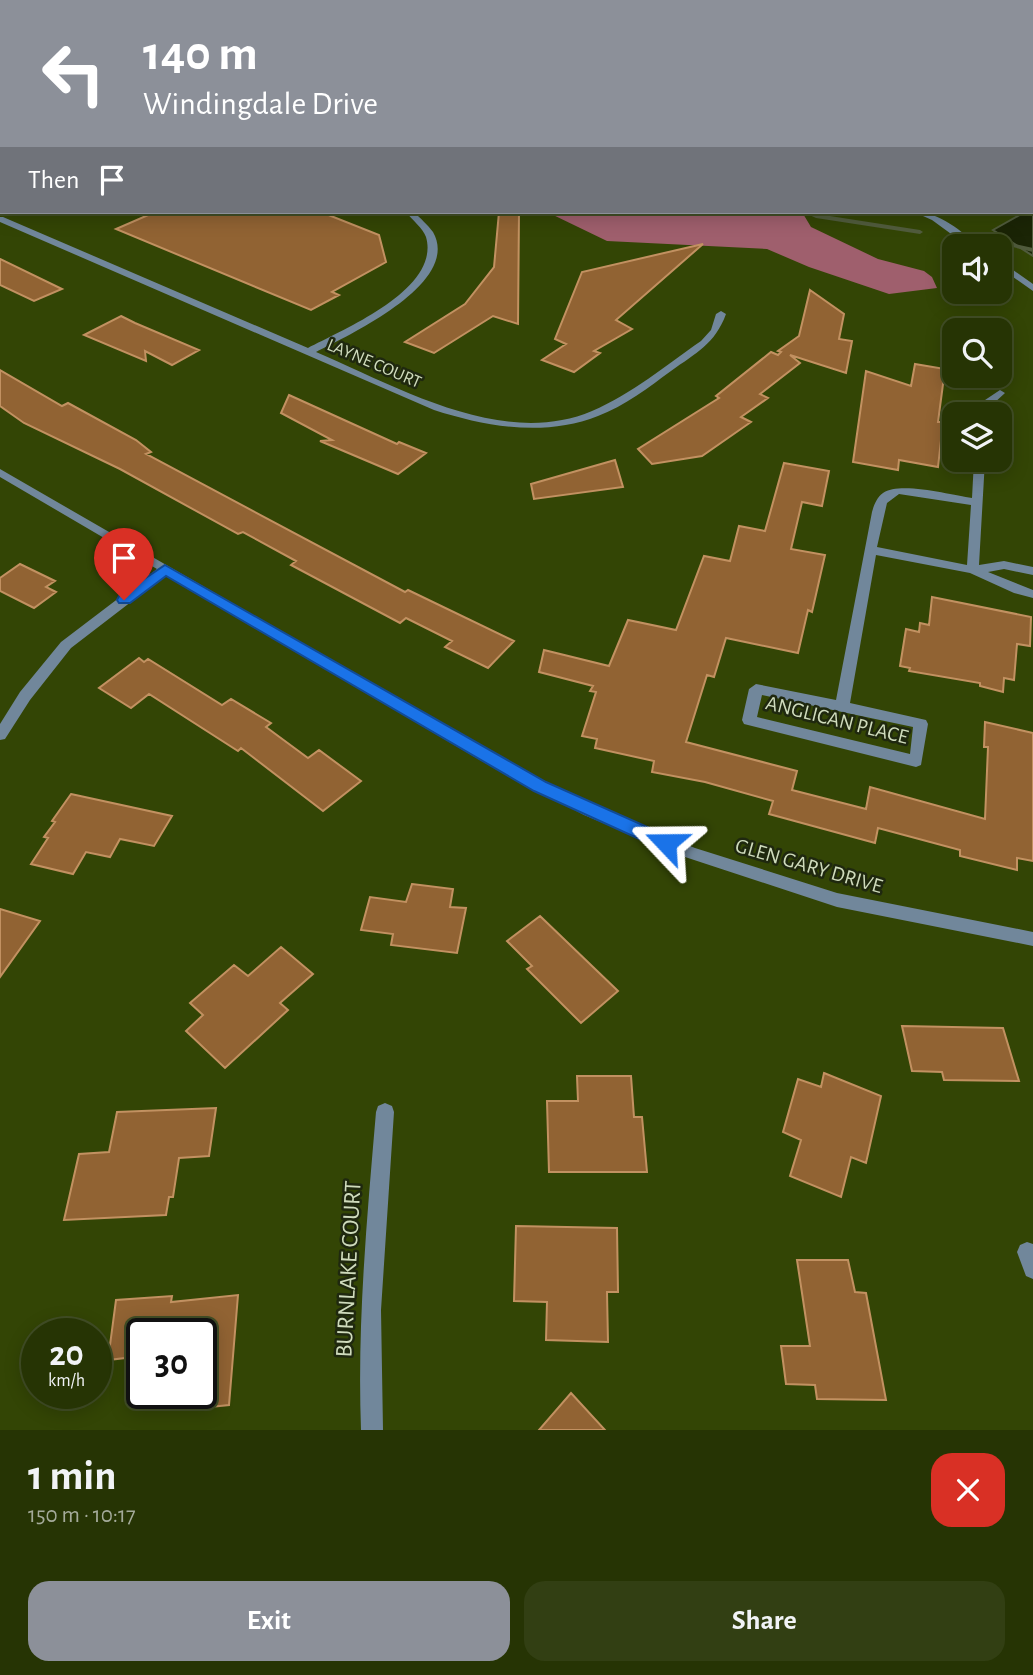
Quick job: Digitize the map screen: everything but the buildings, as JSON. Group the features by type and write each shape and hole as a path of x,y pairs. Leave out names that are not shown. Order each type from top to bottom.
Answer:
{"street":[{"path":"309,352 383,310 422,280 433,261 434,246 430,234 412,214"},
{"path":"932,215 958,234"},
{"name":"LAYNE COURT","path":"0,219 457,415 499,424 541,424 587,416 616,404 704,343 715,331 721,314"},
{"path":"1012,273 1033,288"},
{"path":"989,402 999,393"},
{"name":"GLEN GARY DRIVE","path":"0,472 485,756 589,811 691,853 837,900 1033,939"},
{"path":"973,570 979,472"},
{"name":"ANGLICAN PLACE","path":"842,706 881,500 888,494 914,491 976,502"},
{"path":"872,550 973,570 1033,594"},
{"path":"973,570 1004,565 1033,571"},
{"path":"0,735 25,696 66,645 165,569"},
{"name":"ANGLICAN PLACE","path":"755,689 842,706 921,724 916,761 749,720 755,689"},
{"name":"BURNLAKE COURT","path":"372,1430 369,1360 373,1264 385,1112"}],"shaded area":[{"path":"551,214 803,214 811,227 878,259 924,271 932,277 937,288 889,294 809,267 767,249 607,241"},
{"path":"1021,214 1033,214 1033,256 1012,242 1012,234 999,234 993,230"}],"waterway":[{"path":"811,214 920,232"},
{"path":"1012,245 1033,250"}],"route":[{"path":"124,600 165,569 540,787 666,843"}]}
